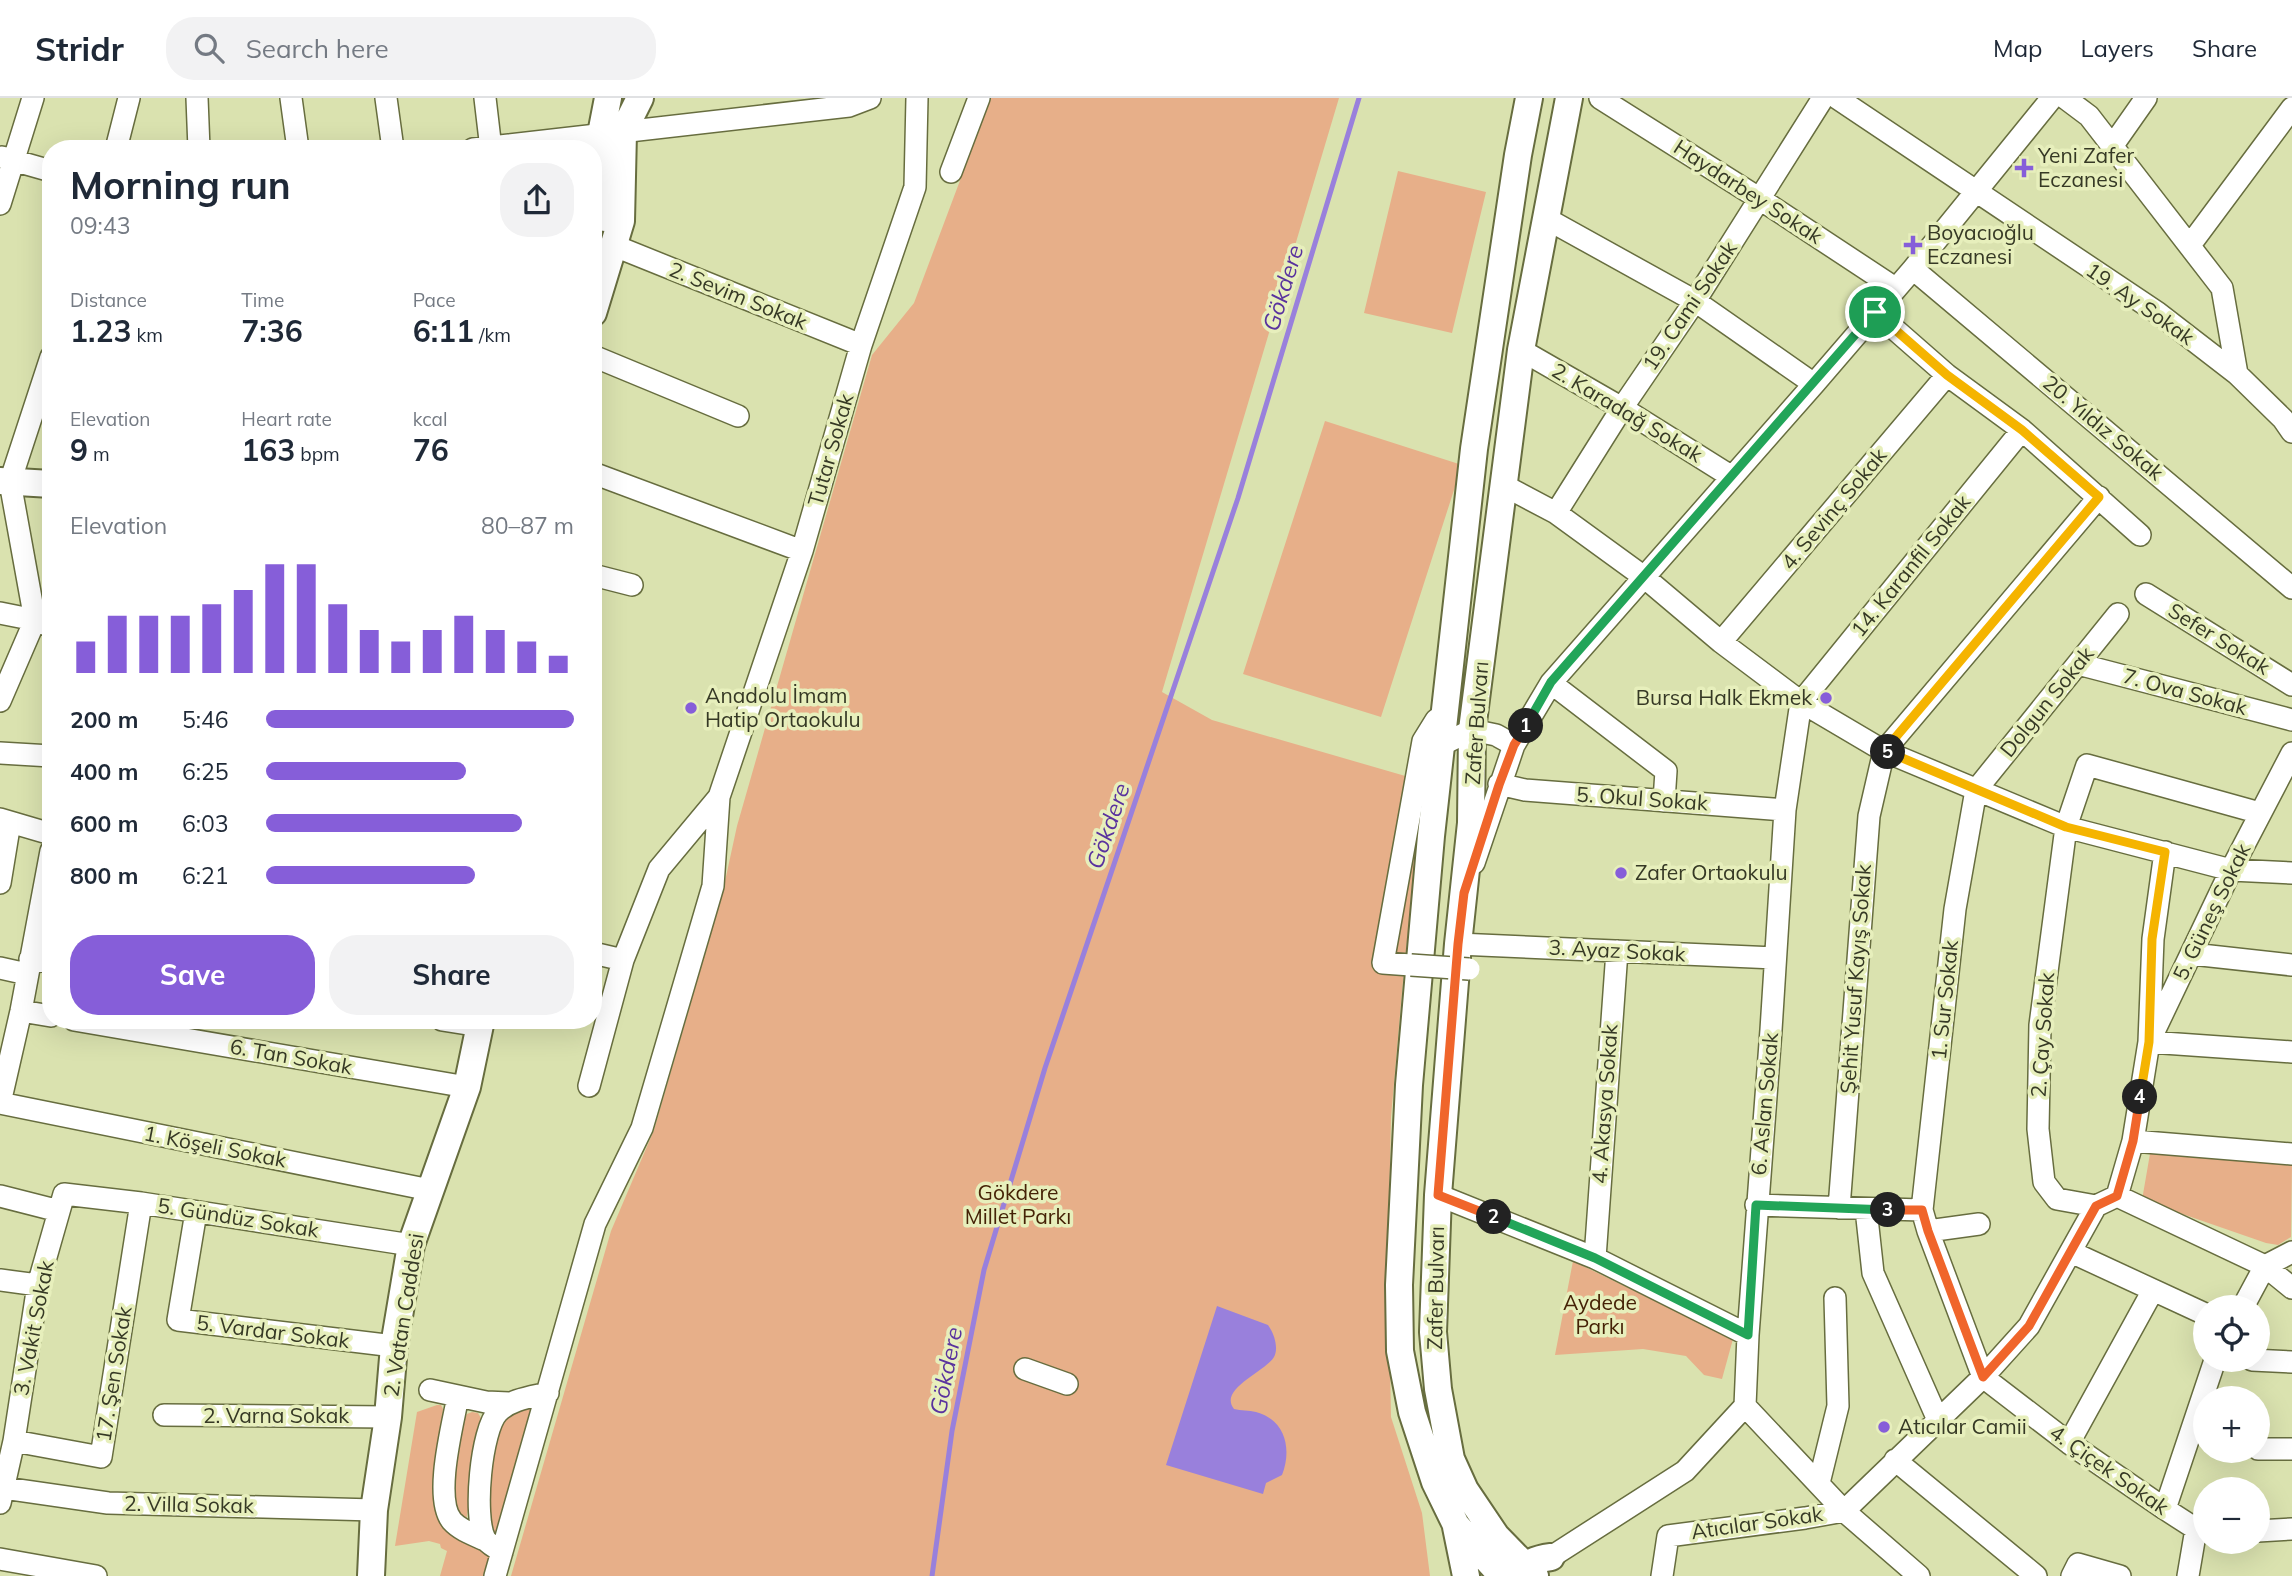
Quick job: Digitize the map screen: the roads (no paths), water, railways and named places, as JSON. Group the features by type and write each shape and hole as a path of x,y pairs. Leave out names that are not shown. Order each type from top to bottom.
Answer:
{"main road":[{"path":"602,286 621,221 608,98"},
{"path":"612,133 640,98"},
{"name":"Zafer Bulvarı","path":"1527,1571 1456,1525 1435,1482 1412,1412 1400,1351 1399,1285 1409,1085 1441,746 1474,449 1518,155 1530,98"},
{"name":"Zafer Bulvarı","path":"1527,1571 1496,1536 1465,1490 1451,1459 1438,1389 1433,1332 1438,1195 1458,944 1471,823 1472,730 1521,349 1569,98"},
{"path":"5,481 42,483"},
{"name":"2. Vatan Caddesi","path":"371,1576 374,1510 394,1346 411,1245 467,1087 479,1029"},
{"path":"1456,1525 1466,1576"}],"street":[{"path":"0,204 7,159 33,98"},
{"path":"118,140 129,98"},
{"path":"197,98 199,140"},
{"path":"291,98 297,140"},
{"path":"386,98 392,140"},
{"path":"485,98 485,140"},
{"path":"553,140 849,106 870,98"},
{"name":"Tutar Sokak","path":"719,796 802,551 861,345 915,187 917,98"},
{"path":"951,172 979,98"},
{"name":"Haydarbey Sokak","path":"1600,98 1895,288"},
{"name":"19. Cami Sokak","path":"1556,513 1622,408 1695,301 1823,98"},
{"name":"19. Ay Sokak","path":"1837,98 2158,313 2237,374 2283,419 2292,432"},
{"path":"1464,893 1514,745 1551,682 1913,269 2052,98"},
{"path":"2065,98 2089,116 2113,145 2222,288 2237,374"},
{"path":"2113,145 2146,98"},
{"path":"2190,245 2292,108"},
{"path":"7,159 42,169"},
{"path":"1547,219 1695,301 1814,384"},
{"name":"2. Sevim Sokak","path":"615,246 861,345"},
{"name":"20. Yıldız Sokak","path":"1913,269 2292,588"},
{"path":"1875,312 1947,375 2022,430 2140,535"},
{"name":"2. Karadağ Sokak","path":"1521,349 1732,477"},
{"path":"602,360 738,416"},
{"name":"4. Sevinç Sokak","path":"1721,642 1947,375"},
{"path":"42,381 5,481 42,619"},
{"name":"14. Karanfil Sokak","path":"1801,702 2022,430"},
{"path":"602,476 802,551"},
{"path":"1503,485 1556,513 1644,577 1721,642 1801,702 1884,751 2066,827 2231,870 2292,873"},
{"path":"1884,751 2099,497"},
{"path":"602,577 632,585"},
{"name":"Sefer Sokak","path":"2146,594 2292,685"},
{"path":"0,613 42,623"},
{"name":"Dolgun Sokak","path":"1976,790 2118,614"},
{"path":"0,701 42,625"},
{"name":"7. Ova Sokak","path":"2078,664 2292,720"},
{"path":"1551,682 1666,771 1664,801"},
{"name":"6. Aslan Sokak","path":"1745,1406 1756,1205 1785,810 1801,702"},
{"path":"1445,714 1436,720 1423,741 1383,963 1469,969"},
{"path":"1441,746 1472,730 1496,735 1514,745"},
{"name":"Şehit Yusuf Kayış Sokak","path":"1839,1208 1869,816 1884,751"},
{"path":"0,754 42,756"},
{"name":"2. Çay Sokak","path":"2096,1206 2057,1199 2044,1182 2038,1129 2040,1025 2066,827 2087,765 2260,813"},
{"name":"5. Güneş Sokak","path":"2117,1196 2133,1141 2149,1042 2231,870 2260,813 2289,765"},
{"name":"5. Okul Sokak","path":"1499,785 1525,790 1785,810"},
{"name":"1. Sur Sokak","path":"1922,1210 1955,909 1976,790"},
{"path":"589,1086 623,960 659,869 719,796"},
{"path":"493,1546 548,1393 595,1224 642,1128 713,886 719,796"},
{"path":"0,883 5,820 42,831"},
{"path":"2165,852 2152,939 2149,1042 2292,1052"},
{"path":"0,1103 21,1011 36,965 42,919"},
{"name":"3. Ayaz Sokak","path":"1458,944 1775,958"},
{"name":"4. Akasya Sokak","path":"1595,1258 1617,951"},
{"path":"2192,954 2292,965"},
{"path":"602,955 623,960"},
{"path":"0,968 36,965"},
{"path":"21,1011 42,1014"},
{"name":"6. Tan Sokak","path":"127,1029 467,1087"},
{"name":"1. Köşeli Sokak","path":"0,1103 430,1190"},
{"path":"2133,1141 2292,1154"},
{"path":"1438,1195 1595,1258 1748,1335"},
{"name":"5. Gündüz Sokak","path":"0,1196 62,1203 141,1203 411,1245"},
{"path":"1844,1511 1983,1377 2029,1326 2096,1206 2117,1196 2265,1266 2292,1289"},
{"name":"3. Vakit Sokak","path":"2,1495 14,1441 38,1285 62,1203"},
{"name":"17. Şen Sokak","path":"14,1441 101,1457 141,1203"},
{"path":"1756,1205 1922,1210 1983,1377"},
{"path":"1866,1209 1873,1273 1938,1420"},
{"name":"5. Vardar Sokak","path":"196,1212 178,1320 394,1346"},
{"path":"1928,1231 1979,1224"},
{"path":"2071,1252 2193,1309"},
{"path":"2249,1295 2265,1266 2292,1252"},
{"path":"0,1280 38,1285"},
{"path":"2069,1443 2152,1292"},
{"path":"1819,1483 1838,1406 1835,1298"},
{"path":"2270,1361 2292,1362"},
{"path":"1025,1369 1067,1384"},
{"name":"4. Çiçek Sokak","path":"1983,1377 2069,1443 2193,1525"},
{"path":"430,1390 486,1402 509,1403 548,1393"},
{"path":"458,1396 444,1488 445,1510 453,1522 493,1546"},
{"path":"495,1576 493,1546 479,1515 480,1486 488,1431 495,1414 509,1403"},
{"path":"1527,1571 1685,1471 1745,1406 1844,1511 1916,1575"},
{"name":"2. Varna Sokak","path":"164,1415 387,1417"},
{"path":"2270,1449 2292,1450"},
{"path":"2165,1509 2193,1450"},
{"path":"1895,1460 2036,1576"},
{"name":"2. Villa Sokak","path":"2,1495 108,1503 374,1510"},
{"name":"Atıcılar Sokak","path":"1662,1576 1668,1536 1844,1511"},
{"path":"2270,1530 2292,1529"},
{"path":"2188,1576 2194,1554"},
{"path":"0,1559 96,1576"},
{"path":"2072,1576 2078,1564 2120,1576"}],"waterway":[{"name":"Gökdere","path":"932,1576 952,1431 984,1270 1045,1068 1238,498 1359,98"}],"place":[{"name":"Yeni Zafer Eczanesi","path":"2024,168"},
{"name":"Boyacıoğlu Eczanesi","path":"1913,245"},
{"name":"Bursa Halk Ekmek","path":"1826,698"},
{"name":"Anadolu İmam Hatip Ortaokulu","path":"691,708"},
{"name":"Zafer Ortaokulu","path":"1621,873"},
{"name":"Atıcılar Camii","path":"1884,1427"}],"park label":[{"name":"Gökdere Millet Parkı","path":"1018,1205"},
{"name":"Aydede Parkı","path":"1600,1315"}]}
